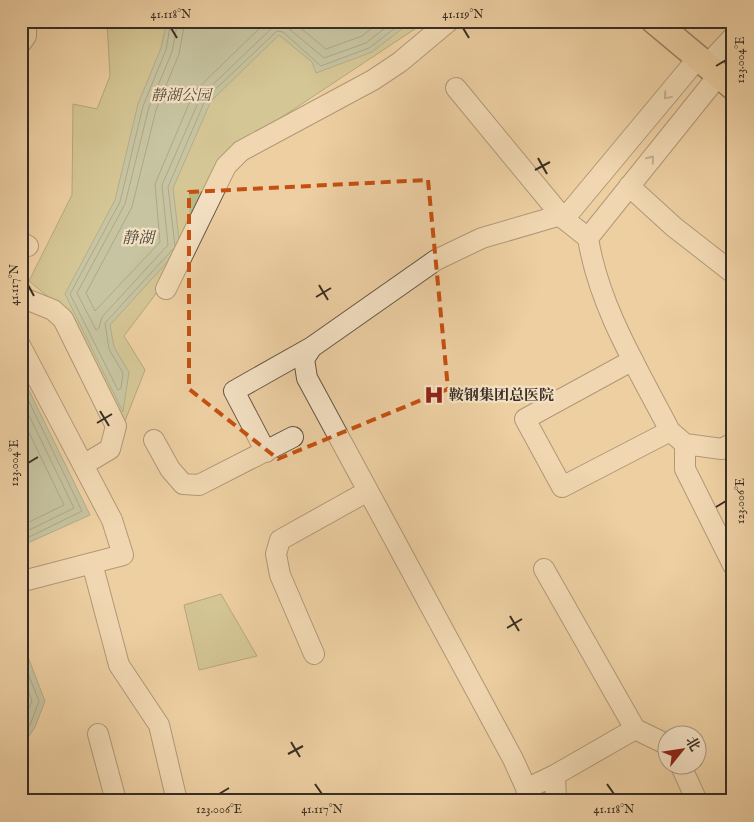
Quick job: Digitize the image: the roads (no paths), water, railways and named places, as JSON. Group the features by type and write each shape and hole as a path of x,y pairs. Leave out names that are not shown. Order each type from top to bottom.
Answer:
{"main road":[{"path":"654,21 714,72"}],"street":[{"path":"21,43 26,36 26,21"},
{"path":"166,288 226,166 241,151 373,80 400,62 449,21"},
{"path":"588,238 714,72 733,37"},
{"path":"266,452 234,391 312,347 436,260 482,238 562,217 714,72"},
{"path":"456,88 562,217 588,238 593,270 634,360 678,437 685,469 733,565"},
{"path":"629,186 674,227 733,273"},
{"path":"21,297 53,310 63,319 116,426 110,448 83,465"},
{"path":"21,347 112,520 123,555 27,580"},
{"path":"312,347 304,359 307,378 513,759 529,795 555,775 635,729"},
{"path":"634,360 525,419 562,487 678,437 722,449 733,443"},
{"path":"154,440 170,469 183,484 199,485 294,437"},
{"path":"314,654 280,575 276,554 280,540 368,491"},
{"path":"92,563 119,665 159,725 178,801"},
{"path":"544,569 635,729 656,739"},
{"path":"98,734 116,801"},
{"path":"685,774 697,801"},
{"path":"555,775 556,801"}],"water":[{"name":"静湖","path":"167,21 412,21 372,52 316,73 312,62 279,35 211,101 173,188 180,248 110,325 114,347 129,372 123,412 65,294 115,200 138,104 161,48"},
{"path":"21,374 90,515 21,546"},
{"path":"21,648 28,657 45,701 35,727 22,747 21,752"}],"place":[{"name":"鞍钢集团总医院","path":"434,395"}],"park label":[{"name":"静湖公园","path":"181,95"}]}
